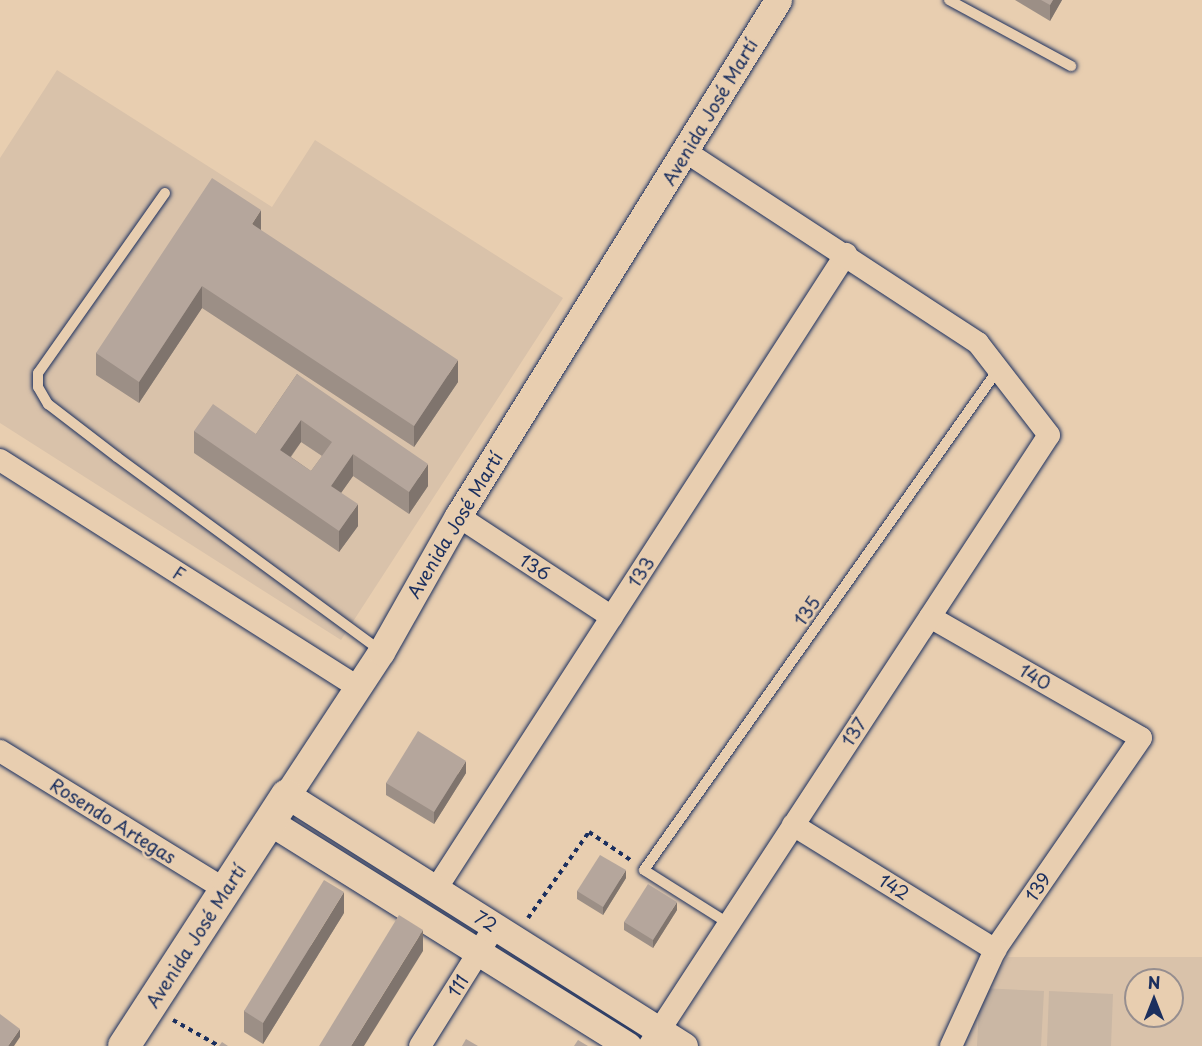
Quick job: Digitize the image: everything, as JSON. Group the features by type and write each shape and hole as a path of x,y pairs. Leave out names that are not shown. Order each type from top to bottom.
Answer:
{"main road":[{"name":"Avenida José Martí","path":"124,1046 288,795"}],"street":[{"name":"Avenida José Martí","path":"288,795 381,652 458,516 686,152 778,0"},
{"path":"686,152 846,254 978,344 997,371"},
{"name":"133","path":"436,889 846,254"},
{"name":"137","path":"654,1038 1049,435 997,371"},
{"name":"F","path":"0,460 358,687"},
{"name":"136","path":"458,516 612,617"},
{"name":"140","path":"930,617 1141,738"},
{"name":"139","path":"951,1046 995,950 1141,738"},
{"name":"Rosendo Artegas","path":"0,751 226,890"},
{"name":"72","path":"288,795 504,932 654,1038 684,1046"},
{"name":"72","path":"270,822 628,1046"},
{"name":"142","path":"793,825 995,950"},
{"name":"111","path":"420,1046 478,953 504,932"}],"lane":[{"path":"949,0 1071,66"},
{"path":"165,193 38,374 38,387 48,404 117,458 381,652"},
{"name":"135","path":"644,870 997,371"},
{"path":"644,870 728,923"}],"path":[{"path":"504,932 589,832 644,870"},
{"path":"150,1007 219,1046"}],"shaded area":[{"path":"57,70 272,207 315,140 563,298 341,640 0,423 0,158"},
{"path":"1008,957 1202,957 1202,1046 963,1046 980,988"},
{"path":"980,988 1044,991 1041,1046 977,1046"},
{"path":"1049,991 1113,994 1111,1046 1047,1046"}],"building":[{"path":"1041,0 1053,0 1050,5"},
{"path":"212,178 261,210 252,224 458,360 414,426 202,286 139,382 96,353"},
{"path":"297,374 428,464 409,492 353,454 331,486 358,504 339,531 194,431 213,404 256,434","holes":["301,420 332,442 311,471 280,450"]},
{"path":"418,731 466,761 434,812 386,783"},
{"path":"600,855 626,870 603,907 577,891"},
{"path":"324,880 344,892 263,1023 244,1011"},
{"path":"648,884 677,902 653,940 624,922"},
{"path":"399,915 423,930 351,1046 319,1046"},
{"path":"0,1014 20,1029 8,1046 0,1046"},
{"path":"466,1039 478,1046 462,1046"},
{"path":"578,1040 588,1046 574,1046"}]}
